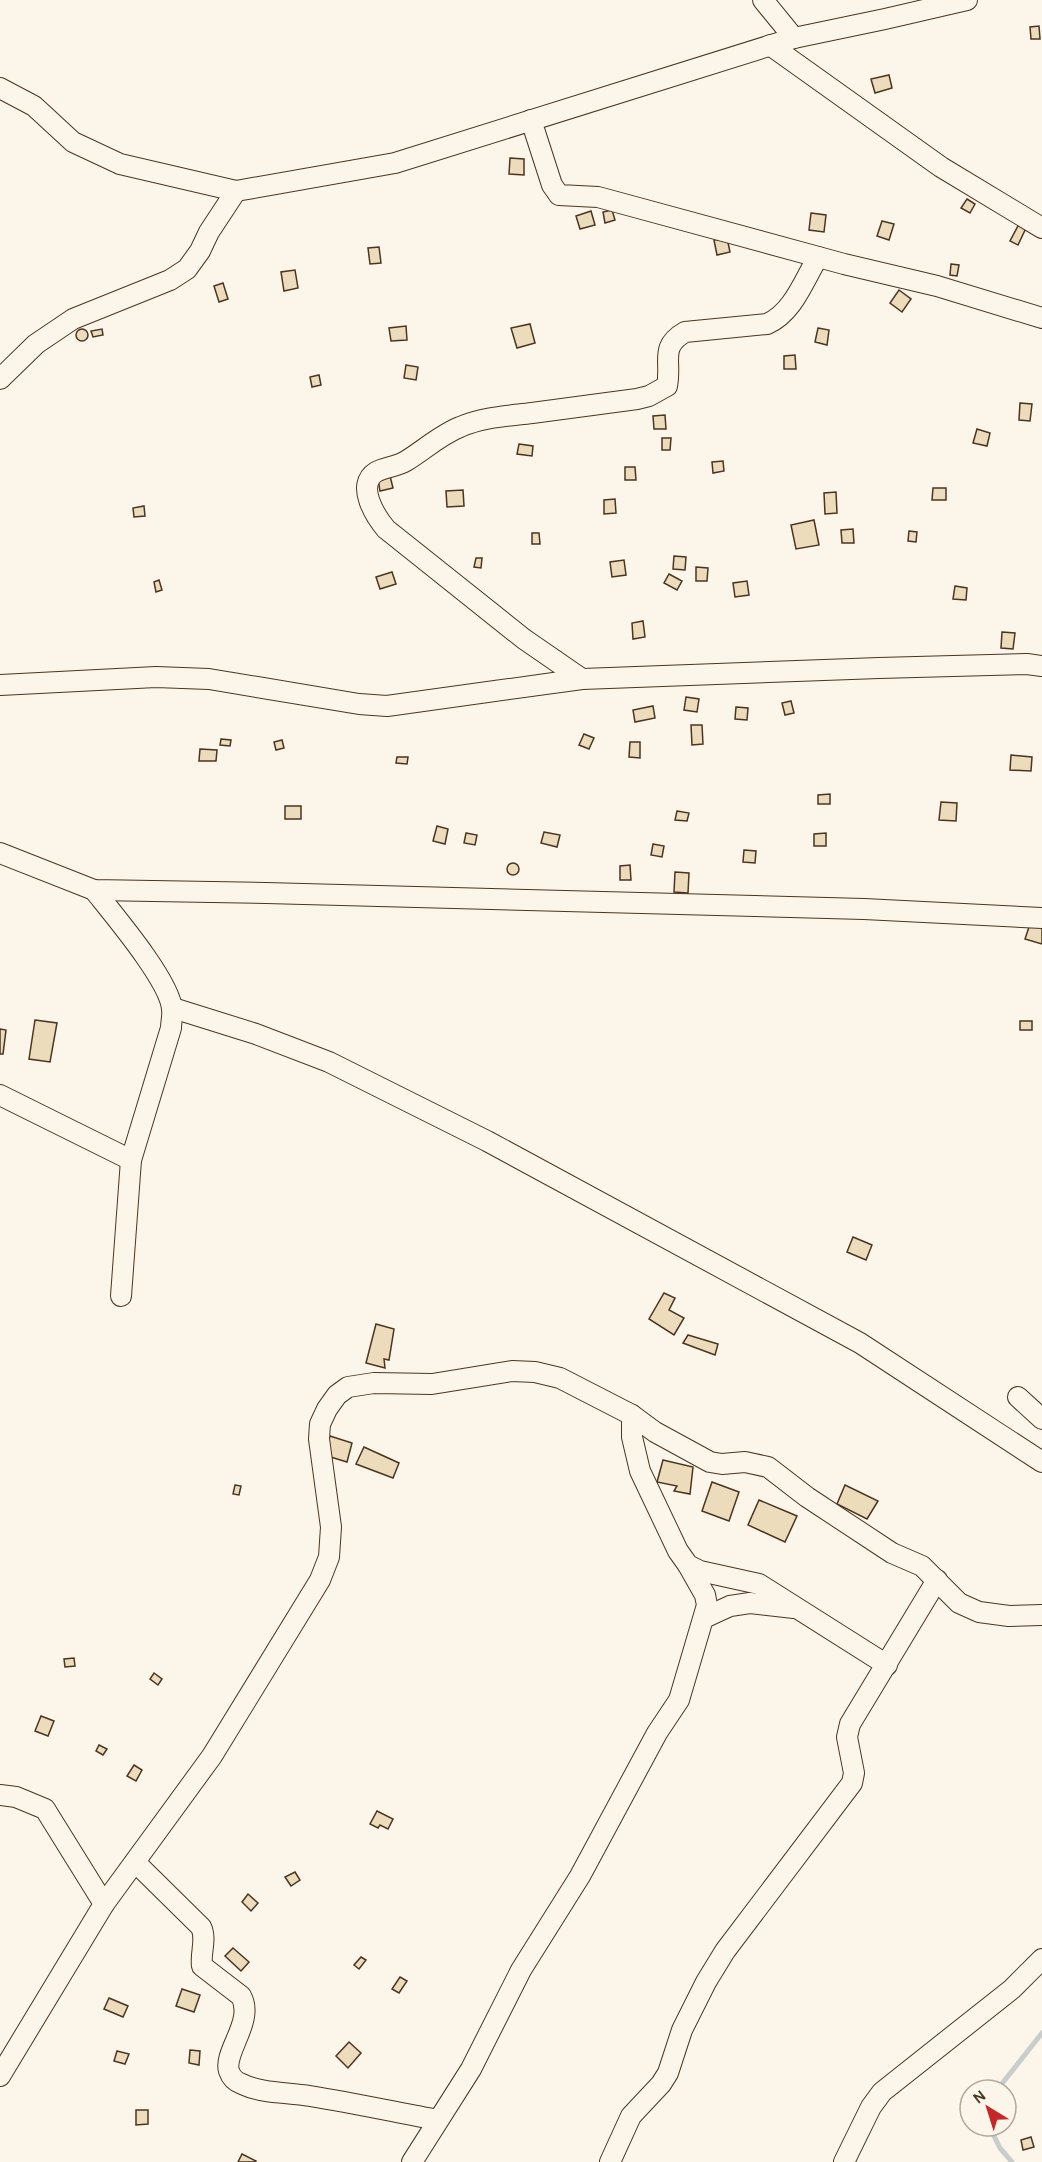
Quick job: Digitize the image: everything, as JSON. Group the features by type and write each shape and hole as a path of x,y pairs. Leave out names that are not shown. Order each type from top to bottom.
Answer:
{"street":[{"path":"763,0 794,38"},
{"path":"0,88 34,106 73,142 120,164 236,191 395,164 794,38 885,20 967,0"},
{"path":"770,45 941,167 1042,228"},
{"path":"531,120 552,185 559,195 598,197 818,257 937,286 1042,318"},
{"path":"0,379 36,344 73,319 161,284 187,269 236,191"},
{"path":"582,679 524,639 386,529 369,501 370,478 378,471 403,463 447,433 462,426 490,418 637,399 659,392 667,386 669,345 674,339 686,332 767,324 778,320 786,312 818,257"},
{"path":"0,685 156,678 209,679 359,704 387,706 582,679 879,668 1027,664 1042,666"},
{"path":"0,853 94,890 255,892 840,908 1042,918"},
{"path":"94,890 137,946 166,990 172,1008 171,1028 131,1160 121,1296"},
{"path":"172,1008 256,1034 329,1062 487,1141 860,1343 1042,1462"},
{"path":"0,1095 131,1160"},
{"path":"0,2076 104,1904 212,1756 320,1580 329,1557 332,1527 319,1439 320,1424 337,1395 348,1387 374,1383 432,1384 512,1371 535,1372 560,1378 632,1415 655,1432 710,1462 722,1464 745,1462 768,1467 807,1497 883,1547 922,1566 959,1603 980,1612 1009,1616 1042,1616"},
{"path":"1018,1397 1042,1419"},
{"path":"412,2162 471,2069 521,1970 580,1876 657,1733 679,1700 704,1618 707,1605 705,1595 678,1551 640,1471 632,1437 632,1415"},
{"path":"688,1565 700,1571 759,1584 887,1665"},
{"path":"610,2162 631,2116 661,2084 668,2073 682,2030 706,1982 725,1951 852,1783 854,1773 847,1737 850,1724 937,1580"},
{"path":"704,1618 730,1606 750,1603 799,1608"},
{"path":"0,1795 16,1797 45,1809 104,1904"},
{"path":"135,1862 201,1927 204,1935 202,1966 241,1996 244,2001 242,2026 228,2065 229,2072 234,2079 241,2084 270,2092 307,2095 438,2120"},
{"path":"844,2162 871,2107 882,2092 1012,1989 1042,1959"}],"building":[{"path":"1039,26 1040,39 1031,39 1030,27"},
{"path":"889,75 892,88 875,93 871,79"},
{"path":"510,158 524,159 524,175 509,174"},
{"path":"967,199 975,204 970,213 961,208"},
{"path":"612,210 615,220 605,223 603,212"},
{"path":"591,211 595,225 580,229 576,216"},
{"path":"811,213 826,215 824,232 809,230"},
{"path":"882,221 894,224 889,240 877,236"},
{"path":"1019,224 1026,228 1018,245 1010,241"},
{"path":"727,238 730,252 717,255 714,240"},
{"path":"379,247 381,263 370,264 368,248"},
{"path":"951,264 959,265 957,276 950,275"},
{"path":"295,270 298,288 284,291 281,272"},
{"path":"223,283 228,299 219,302 214,286"},
{"path":"899,290 911,299 902,312 890,303"},
{"path":"530,324 535,343 517,348 511,328"},
{"path":"406,326 407,340 391,341 389,328"},
{"path":"818,328 829,330 827,345 815,342"},
{"path":"84,329 88,335 84,341 80,341 76,333"},
{"path":"102,329 103,335 93,337 91,331"},
{"path":"795,355 796,369 784,369 784,356"},
{"path":"406,365 418,367 416,380 404,378"},
{"path":"319,375 321,385 312,387 310,377"},
{"path":"1020,403 1032,404 1030,421 1019,420"},
{"path":"665,415 666,429 654,429 653,416"},
{"path":"977,429 990,433 987,446 973,443"},
{"path":"662,438 671,438 670,450 662,450"},
{"path":"519,444 533,446 532,456 517,454"},
{"path":"723,461 724,471 713,473 712,462"},
{"path":"625,467 635,467 636,480 625,480"},
{"path":"390,476 393,488 380,491 378,478"},
{"path":"933,488 946,488 946,500 932,500"},
{"path":"463,490 464,506 447,507 446,491"},
{"path":"836,492 837,513 825,514 824,493"},
{"path":"615,499 616,513 604,514 604,500"},
{"path":"144,506 145,516 134,517 133,508"},
{"path":"814,520 819,545 796,549 791,525"},
{"path":"853,529 854,543 842,543 841,530"},
{"path":"909,531 917,532 916,542 908,541"},
{"path":"532,533 539,533 540,544 532,544"},
{"path":"674,556 686,557 685,570 673,569"},
{"path":"476,558 482,558 481,568 474,567"},
{"path":"624,560 626,575 612,577 610,562"},
{"path":"696,567 708,568 707,581 696,581"},
{"path":"392,572 396,584 380,589 376,577"},
{"path":"669,574 682,581 677,590 664,583"},
{"path":"159,580 162,590 156,592 154,582"},
{"path":"747,581 749,595 735,597 733,583"},
{"path":"955,586 967,588 966,600 953,599"},
{"path":"643,621 645,637 633,639 632,623"},
{"path":"1002,632 1015,633 1013,649 1001,648"},
{"path":"686,697 699,699 697,712 684,710"},
{"path":"791,701 794,713 785,715 782,703"},
{"path":"653,706 655,718 635,722 633,710"},
{"path":"736,707 748,708 747,720 735,719"},
{"path":"691,725 702,725 703,744 692,745"},
{"path":"584,734 594,738 589,749 579,745"},
{"path":"221,739 231,740 230,746 220,745"},
{"path":"282,740 284,748 276,750 274,742"},
{"path":"630,742 640,742 640,758 629,757"},
{"path":"200,749 217,750 216,761 199,761"},
{"path":"1011,755 1032,757 1031,771 1010,770"},
{"path":"397,757 408,757 407,764 396,763"},
{"path":"830,794 830,804 818,804 818,795"},
{"path":"941,802 957,803 956,821 939,820"},
{"path":"285,806 301,806 301,819 285,819"},
{"path":"677,811 689,813 687,821 675,820"},
{"path":"437,826 448,829 445,844 433,841"},
{"path":"544,832 560,835 557,847 541,843"},
{"path":"466,833 477,835 475,845 464,843"},
{"path":"826,833 826,846 814,846 814,834"},
{"path":"653,844 664,846 662,857 651,855"},
{"path":"744,850 756,851 755,863 743,862"},
{"path":"515,863 519,869 515,875 511,875 507,867"},
{"path":"630,865 631,880 620,880 620,866"},
{"path":"675,872 689,873 688,893 674,892"},
{"path":"1030,924 1042,927 1042,944 1025,939"},
{"path":"35,1020 57,1023 50,1062 29,1059"},
{"path":"1020,1021 1032,1021 1032,1030 1020,1030"},
{"path":"0,1029 6,1030 3,1054 0,1054"},
{"path":"853,1237 872,1245 866,1260 847,1252"},
{"path":"664,1293 675,1298 669,1310 684,1318 674,1335 649,1319"},
{"path":"376,1324 394,1329 389,1360 384,1359 385,1368 366,1363"},
{"path":"688,1335 718,1344 715,1355 683,1343"},
{"path":"330,1436 352,1443 347,1462 324,1455"},
{"path":"364,1447 399,1463 393,1478 356,1464"},
{"path":"663,1460 693,1467 690,1494 674,1491 677,1486 657,1482"},
{"path":"712,1482 739,1492 729,1521 702,1511"},
{"path":"235,1485 241,1486 239,1495 233,1494"},
{"path":"845,1485 878,1501 867,1519 837,1504"},
{"path":"759,1500 797,1516 785,1542 748,1525"},
{"path":"74,1658 75,1666 65,1667 64,1659"},
{"path":"154,1673 162,1679 158,1685 150,1679"},
{"path":"41,1716 54,1721 48,1736 35,1731"},
{"path":"99,1745 107,1749 103,1755 96,1751"},
{"path":"134,1765 142,1770 136,1781 127,1776"},
{"path":"377,1811 393,1819 388,1829 370,1824"},
{"path":"295,1872 300,1880 291,1886 285,1877"},
{"path":"248,1894 258,1903 251,1911 242,1902"},
{"path":"233,1948 249,1962 241,1971 225,1956"},
{"path":"361,1957 366,1960 359,1969 354,1965"},
{"path":"400,1977 407,1981 399,1993 392,1989"},
{"path":"182,1989 200,1995 194,2012 176,2006"},
{"path":"109,1998 128,2006 123,2017 104,2009"},
{"path":"349,2042 361,2053 348,2068 336,2056"},
{"path":"190,2050 200,2051 199,2065 189,2063"},
{"path":"117,2051 129,2054 125,2064 114,2061"},
{"path":"136,2110 148,2110 148,2124 136,2125"},
{"path":"1031,2137 1034,2147 1023,2150 1021,2140"},
{"path":"242,2154 256,2161 238,2162"}],"waterway":[{"path":"1006,2078 1042,2033"},
{"path":"995,2138 1012,2162"}]}
